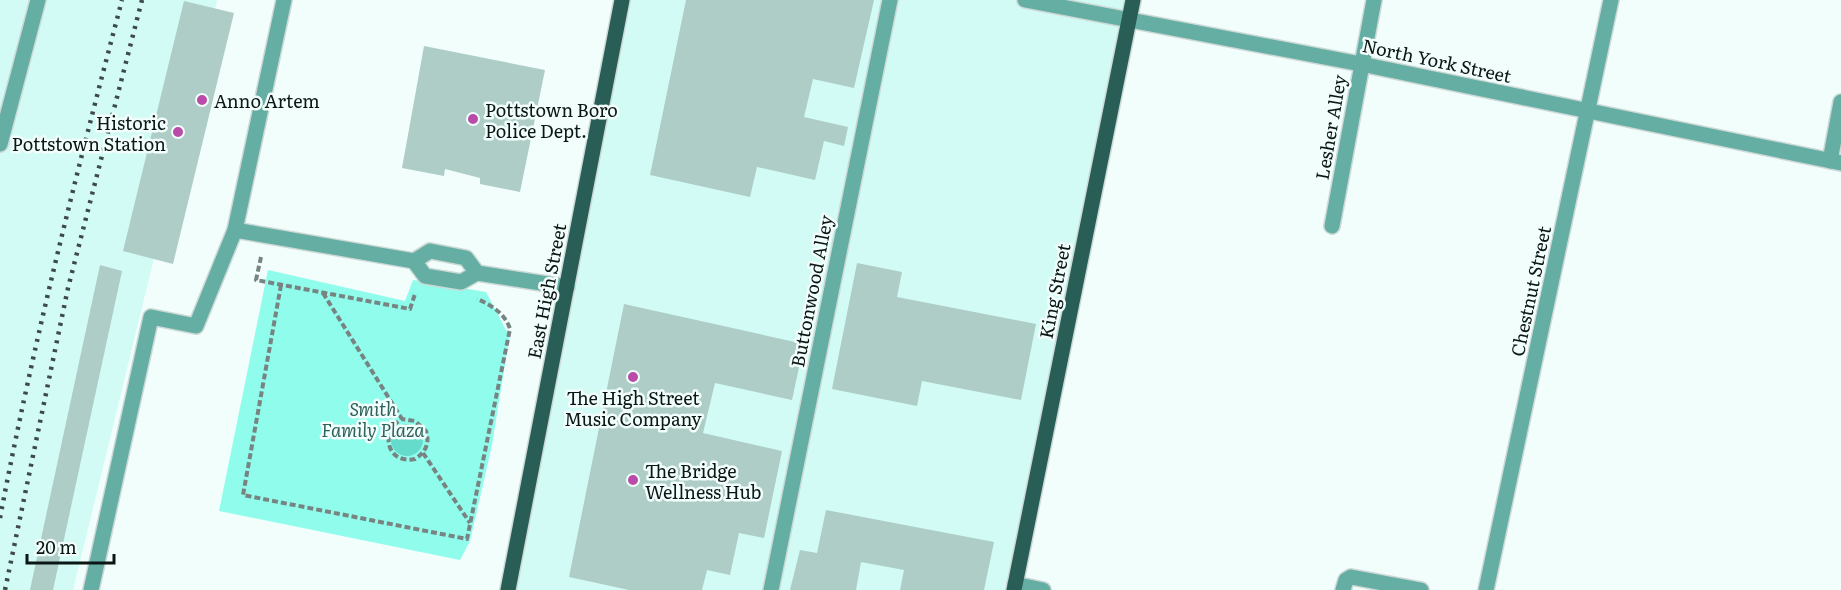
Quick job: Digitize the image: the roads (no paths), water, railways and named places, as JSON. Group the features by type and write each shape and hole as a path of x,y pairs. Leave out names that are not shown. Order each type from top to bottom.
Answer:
{"main road":[{"name":"East High Street","path":"511,589 622,0"},
{"name":"King Street","path":"1015,587 1133,0"}],"street":[{"path":"0,144 38,0"},
{"path":"91,590 151,317 196,326 235,230 284,0"},
{"name":"Buttonwood Alley","path":"771,590 890,0"},
{"name":"North York Street","path":"1024,0 1361,64 1835,162"},
{"name":"Lesher Alley","path":"1332,226 1374,0"},
{"name":"Chestnut Street","path":"1486,590 1611,0"},
{"path":"1835,162 1841,102"},
{"path":"235,230 414,261 430,251 466,258 477,273"},
{"path":"414,261 425,276 461,282 477,273 567,287"},
{"path":"1343,590 1346,580 1351,577 1421,590"},
{"path":"1015,587 1043,590"}],"railway":[{"path":"0,518 56,258 122,0"},
{"path":"5,590 68,288 142,0"}],"place":[{"name":"Anno Artem","path":"202,100"},
{"name":"Pottstown Boro Police Dept.","path":"473,119"},
{"name":"Historic Pottstown Station","path":"178,132"},
{"name":"The High Street Music Company","path":"633,377"},
{"name":"The Bridge Wellness Hub","path":"633,480"}],"park label":[{"name":"Smith Family Plaza","path":"373,418"}]}
